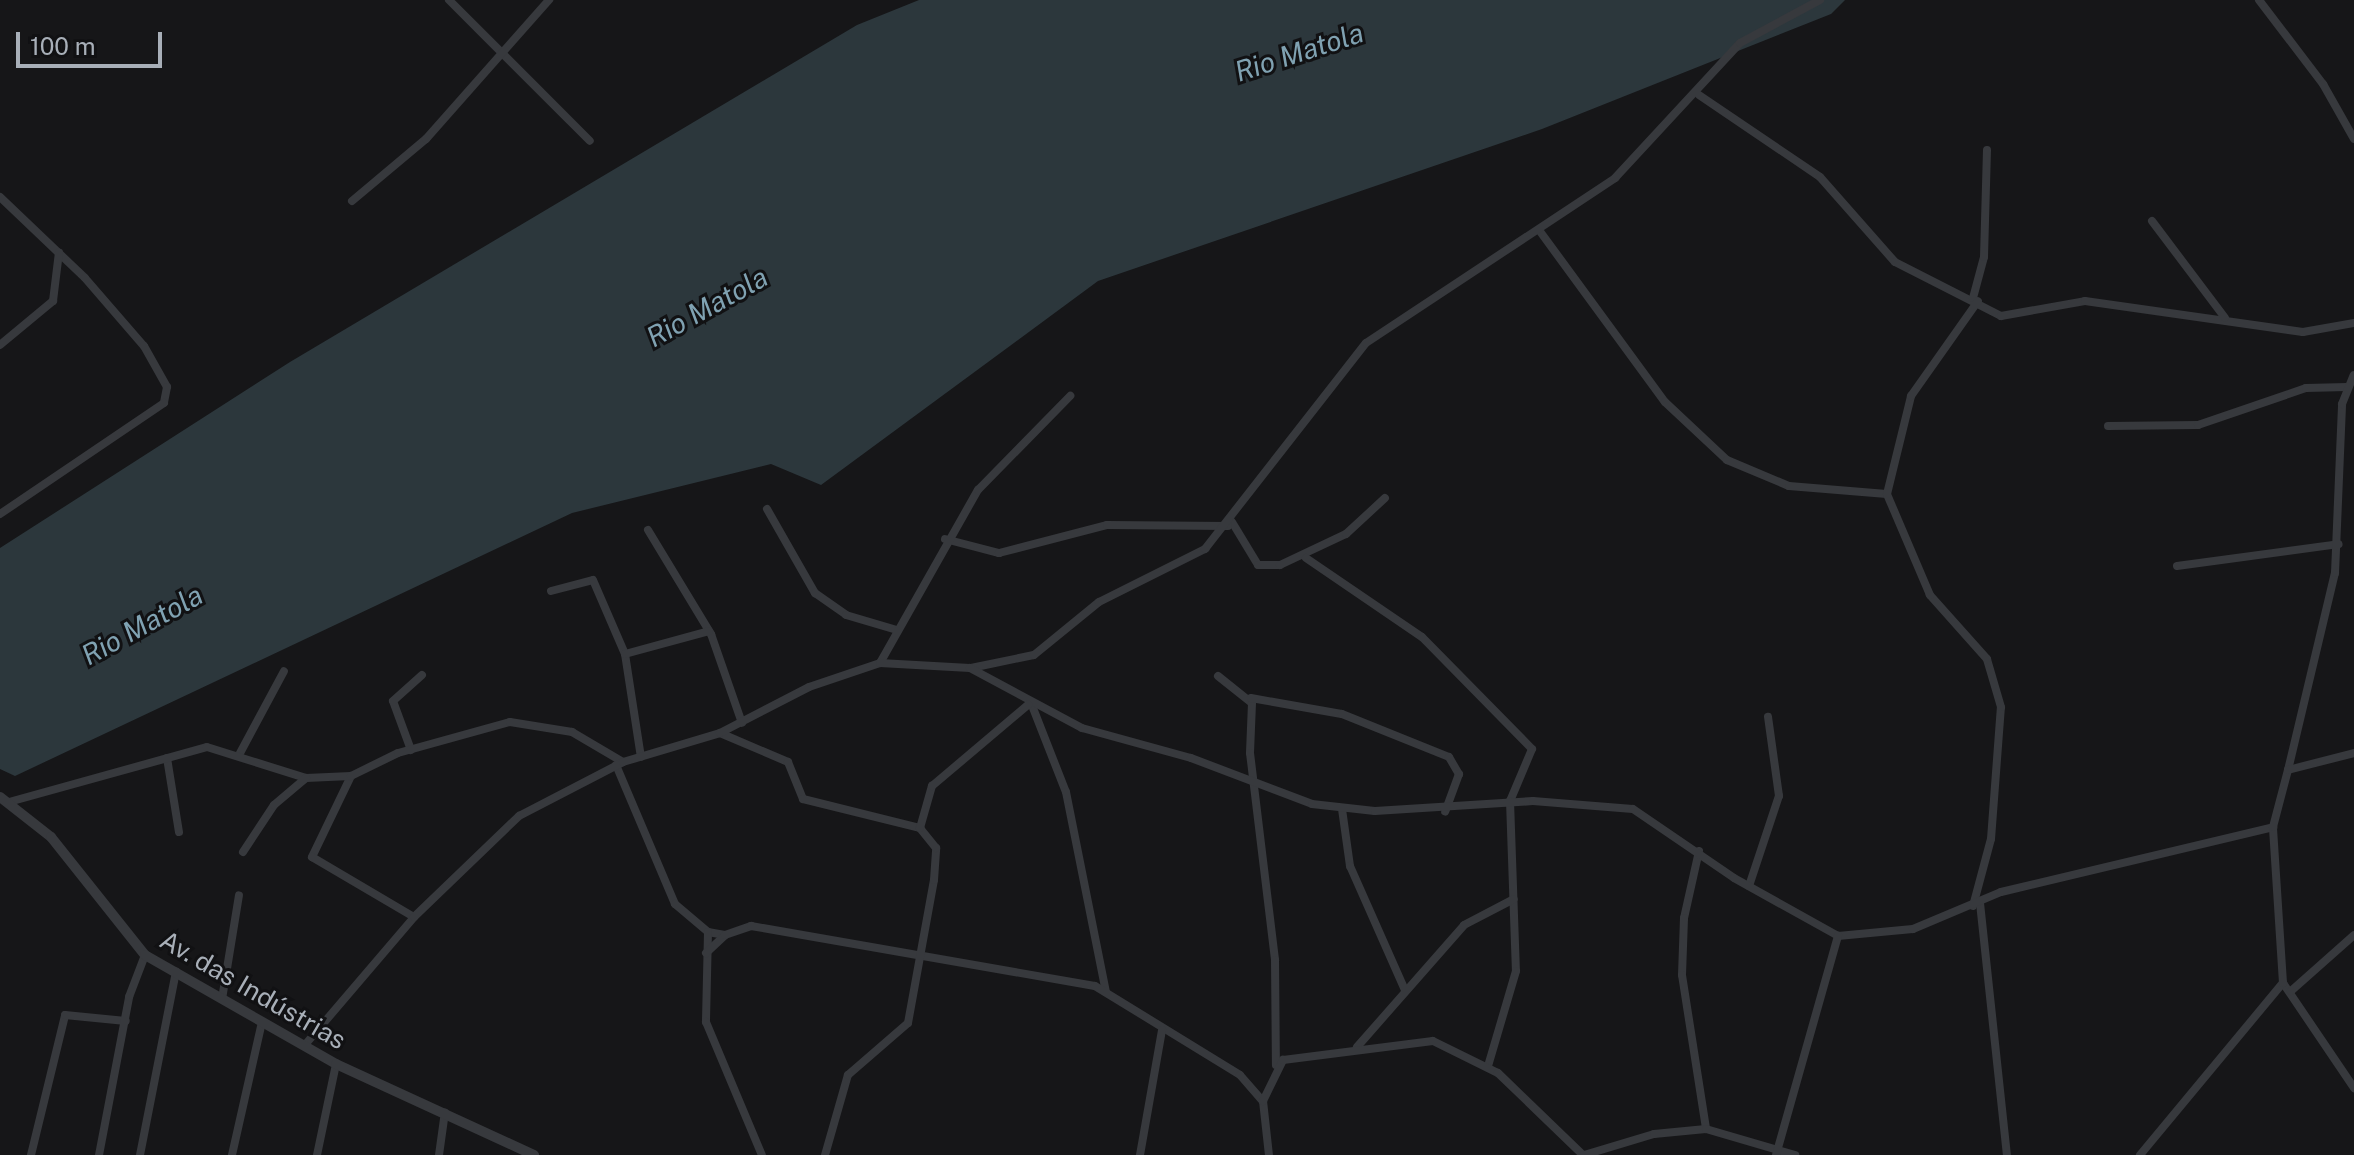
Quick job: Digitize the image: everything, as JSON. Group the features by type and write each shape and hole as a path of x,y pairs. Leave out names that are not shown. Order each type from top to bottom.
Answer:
{"street":[{"path":"449,0 590,141"},
{"path":"352,201 426,139 549,0"},
{"path":"304,1046 414,917 519,816 620,763 720,733 809,687 880,663 970,668 1034,655 1099,602 1193,556 1230,524 1366,343 1615,178 1699,95 1740,43 1820,0"},
{"path":"2259,0 2323,84 2354,139"},
{"path":"1699,95 1820,177 1895,262 1976,300 2001,316 2085,301 2225,318 2303,332 2354,323"},
{"path":"1987,150 1984,257 1976,300 1911,396 1887,494 1930,595 1987,659 2001,707 1991,839 1977,905 2007,1155"},
{"path":"0,197 59,252 144,346 167,396 0,514"},
{"path":"2152,221 2225,318"},
{"path":"1539,230 1665,402 1727,460 1789,486 1887,494"},
{"path":"0,345 53,301 59,252"},
{"path":"2354,375 2347,387 2339,544 2273,827 2283,983 2354,1088"},
{"path":"2108,426 2198,425 2306,388 2347,387"},
{"path":"880,663 945,539 984,482 1070,396"},
{"path":"1230,524 1258,565 1306,558 1385,498"},
{"path":"767,509 815,593 846,615 897,630"},
{"path":"945,539 999,553 1107,525 1230,524"},
{"path":"648,530 709,631 742,723"},
{"path":"2177,566 2339,544"},
{"path":"1306,558 1422,637 1529,745 1532,756 1510,801 1516,971 1488,1066"},
{"path":"551,591 593,580 625,654 641,757"},
{"path":"625,654 709,631"},
{"path":"970,668 1030,706 1256,786 1342,809 1445,812 1510,801 1633,809 1749,886 1838,936 1913,929 1977,905 2001,892 2273,827"},
{"path":"239,755 284,671"},
{"path":"411,750 393,701 422,675"},
{"path":"1218,676 1251,698 1342,714 1449,757 1459,774 1445,812"},
{"path":"1251,698 1256,786 1275,960 1276,1065 1263,1101 1269,1155"},
{"path":"920,828 933,784 1030,706"},
{"path":"1030,706 1066,792 1106,992"},
{"path":"1749,886 1779,796 1768,717"},
{"path":"4,800 207,747 306,778 351,776 411,750 536,721 620,763 675,904 708,932 725,935"},
{"path":"720,733 788,762 803,799 920,828 936,848 921,960 906,1027 848,1075 825,1155"},
{"path":"2288,770 2354,753"},
{"path":"167,758 179,832"},
{"path":"351,776 312,857 414,917"},
{"path":"243,852 274,805 306,778"},
{"name":"Av. das Indústrias","path":"4,800 51,837 145,955 336,1064 533,1155"},
{"path":"1342,809 1350,866 1405,990"},
{"path":"1699,851 1684,918 1682,975 1706,1129"},
{"path":"222,999 239,895"},
{"path":"1357,1047 1405,990 1479,912 1514,899"},
{"path":"706,953 725,935 751,926 1106,992 1162,1030 1240,1075 1263,1101"},
{"path":"708,932 708,1030 762,1155"},
{"path":"2291,991 2354,935"},
{"path":"1778,1152 1838,936"},
{"path":"99,1155 126,1021 145,955"},
{"path":"140,1155 176,972"},
{"path":"2140,1155 2283,983"},
{"path":"31,1155 65,1015 126,1021"},
{"path":"232,1155 262,1022"},
{"path":"1140,1155 1162,1030"},
{"path":"1276,1065 1357,1047 1433,1041 1488,1066 1584,1155 1654,1134 1706,1129 1795,1155"},
{"path":"317,1155 336,1064"},
{"path":"439,1155 445,1112"}],"water":[{"name":"Rio Matola","path":"919,0 1845,0 1831,14 1542,129 1098,281 821,485 771,464 572,513 15,776 0,769 0,548 290,362 857,25"}]}
